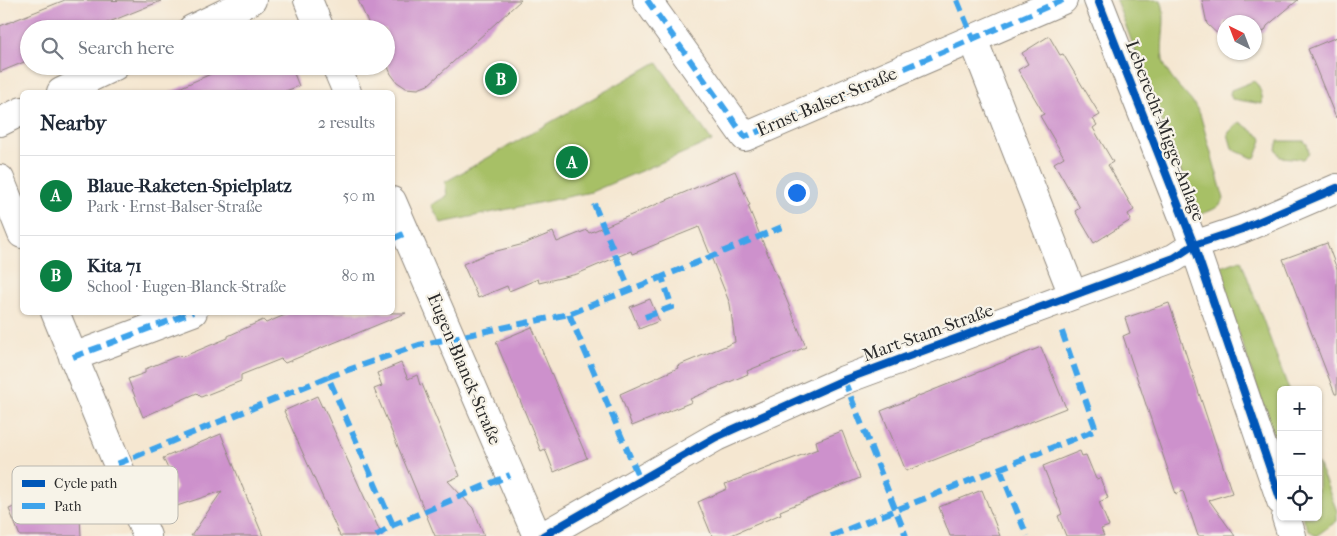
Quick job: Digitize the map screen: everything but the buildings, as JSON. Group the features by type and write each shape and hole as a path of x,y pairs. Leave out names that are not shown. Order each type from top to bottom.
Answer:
{"street":[{"path":"211,20 252,0"},
{"path":"308,0 316,20"},
{"name":"Ernst-Balser-Straße","path":"647,0 745,137 1063,0"},
{"name":"Leberecht-Migge-Anlage","path":"1098,0 1194,245 1277,489"},
{"path":"973,39 1073,295"},
{"path":"65,90 96,75"},
{"path":"340,75 346,90"},
{"path":"0,122 20,112"},
{"path":"0,179 20,229"},
{"name":"Mart-Stam-Straße","path":"543,536 716,437 844,380 1174,258 1194,245 1242,229 1337,188"},
{"name":"Eugen-Blanck-Straße","path":"395,216 399,236 537,536"},
{"path":"56,315 118,466"},
{"path":"73,357 185,315"},
{"path":"1287,521 1292,536"},
{"path":"142,524 147,536"}],"green space":[{"path":"1116,0 1161,0 1164,14 1162,52 1165,67 1200,114 1224,199 1217,207 1210,211 1199,215 1195,209"},
{"path":"657,62 712,141 591,192 441,223 431,205 447,196 445,182"},
{"path":"1254,81 1261,91 1262,104 1232,99 1231,90"},
{"path":"1240,122 1261,137 1262,140 1256,157 1253,158 1232,148 1228,134"},
{"path":"1278,141 1304,141 1307,144 1309,153 1303,159 1280,157 1276,149"},
{"path":"1241,260 1288,386 1277,386 1277,446 1219,275 1218,268"},
{"path":"1322,473 1337,511 1337,521 1316,536 1309,530 1304,521 1322,521"}],"marked path":[{"path":"647,0 745,137 1063,0"},
{"path":"957,0 973,39"},
{"path":"594,204 630,290"},
{"path":"645,317 672,307 662,277 782,227"},
{"path":"395,238 406,233"},
{"path":"328,377 419,345 569,314 662,277"},
{"path":"569,314 640,480"},
{"path":"73,357 185,315"},
{"path":"831,536 1096,430 1060,326"},
{"path":"117,464 328,377 393,525"},
{"path":"844,380 906,536"},
{"path":"1000,469 1027,536"},
{"path":"376,536 393,525 510,475"}],"cycle path":[{"path":"1098,0 1194,245 1277,489"},
{"path":"543,536 716,437 844,380 1174,258 1194,245 1242,229 1337,188"}],"place":[{"name":"Kita 71","path":"501,79"},
{"name":"Blaue-Raketen-Spielplatz","path":"572,162"}]}
